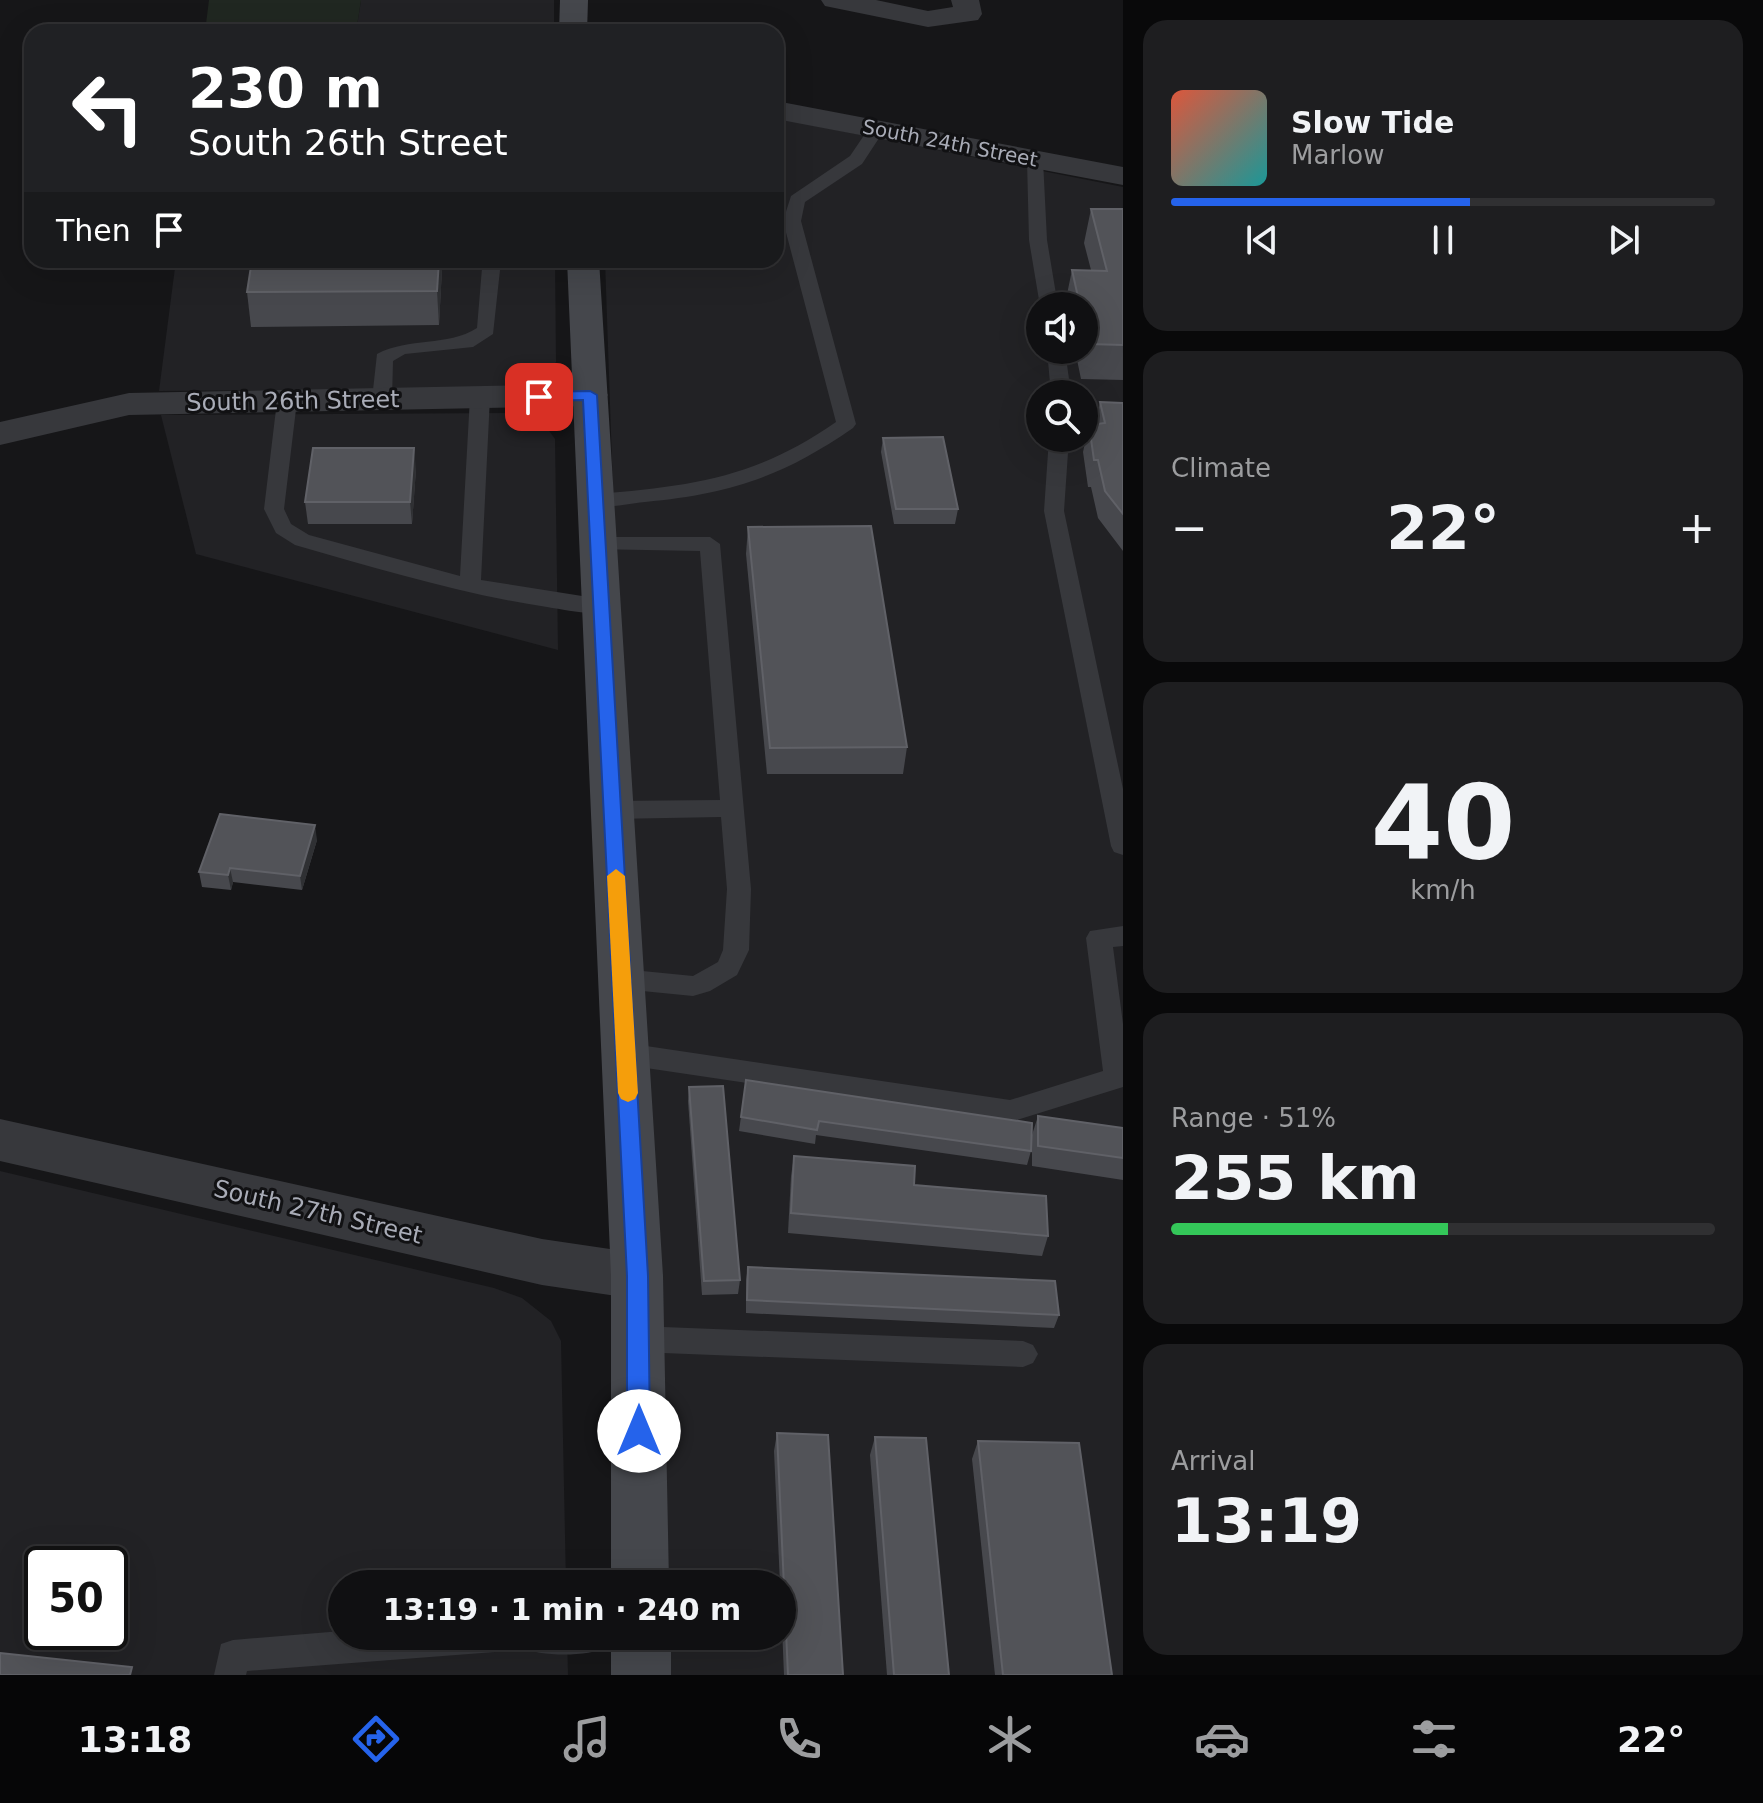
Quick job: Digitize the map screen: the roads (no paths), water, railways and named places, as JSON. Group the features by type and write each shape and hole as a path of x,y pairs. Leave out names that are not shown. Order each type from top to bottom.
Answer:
{"main road":[{"path":"573,24 574,0"},
{"path":"583,268 637,1276 640,1570"},
{"path":"641,1650 641,1675"}],"street":[{"path":"835,0 928,19 968,14 965,0"},
{"name":"South 24th Street","path":"784,112 1123,176"},
{"name":"South 26th Street","path":"0,434 45,421 129,404 590,395"},
{"name":"South 27th Street","path":"0,1140 542,1262 637,1276"}],"lane":[{"path":"597,522 640,497 734,482 800,455 846,424 792,221 797,200 856,160 877,129"},
{"path":"1035,160 1038,240 1047,292"},
{"path":"382,399 384,358 401,349 466,343 486,330 491,268"},
{"path":"470,587 480,397"},
{"path":"287,401 274,509 283,528 302,540 470,587 544,602 601,606"},
{"path":"1058,452 1054,511 1123,846"},
{"path":"597,522 710,544 739,889 736,950 728,968 710,981 693,986 622,979"},
{"path":"612,810 732,808"},
{"path":"626,1054 1010,1111 1117,1078 1099,938 1123,936"},
{"path":"638,1339 1023,1354"},
{"path":"230,1675 233,1656 328,1649"}]}
